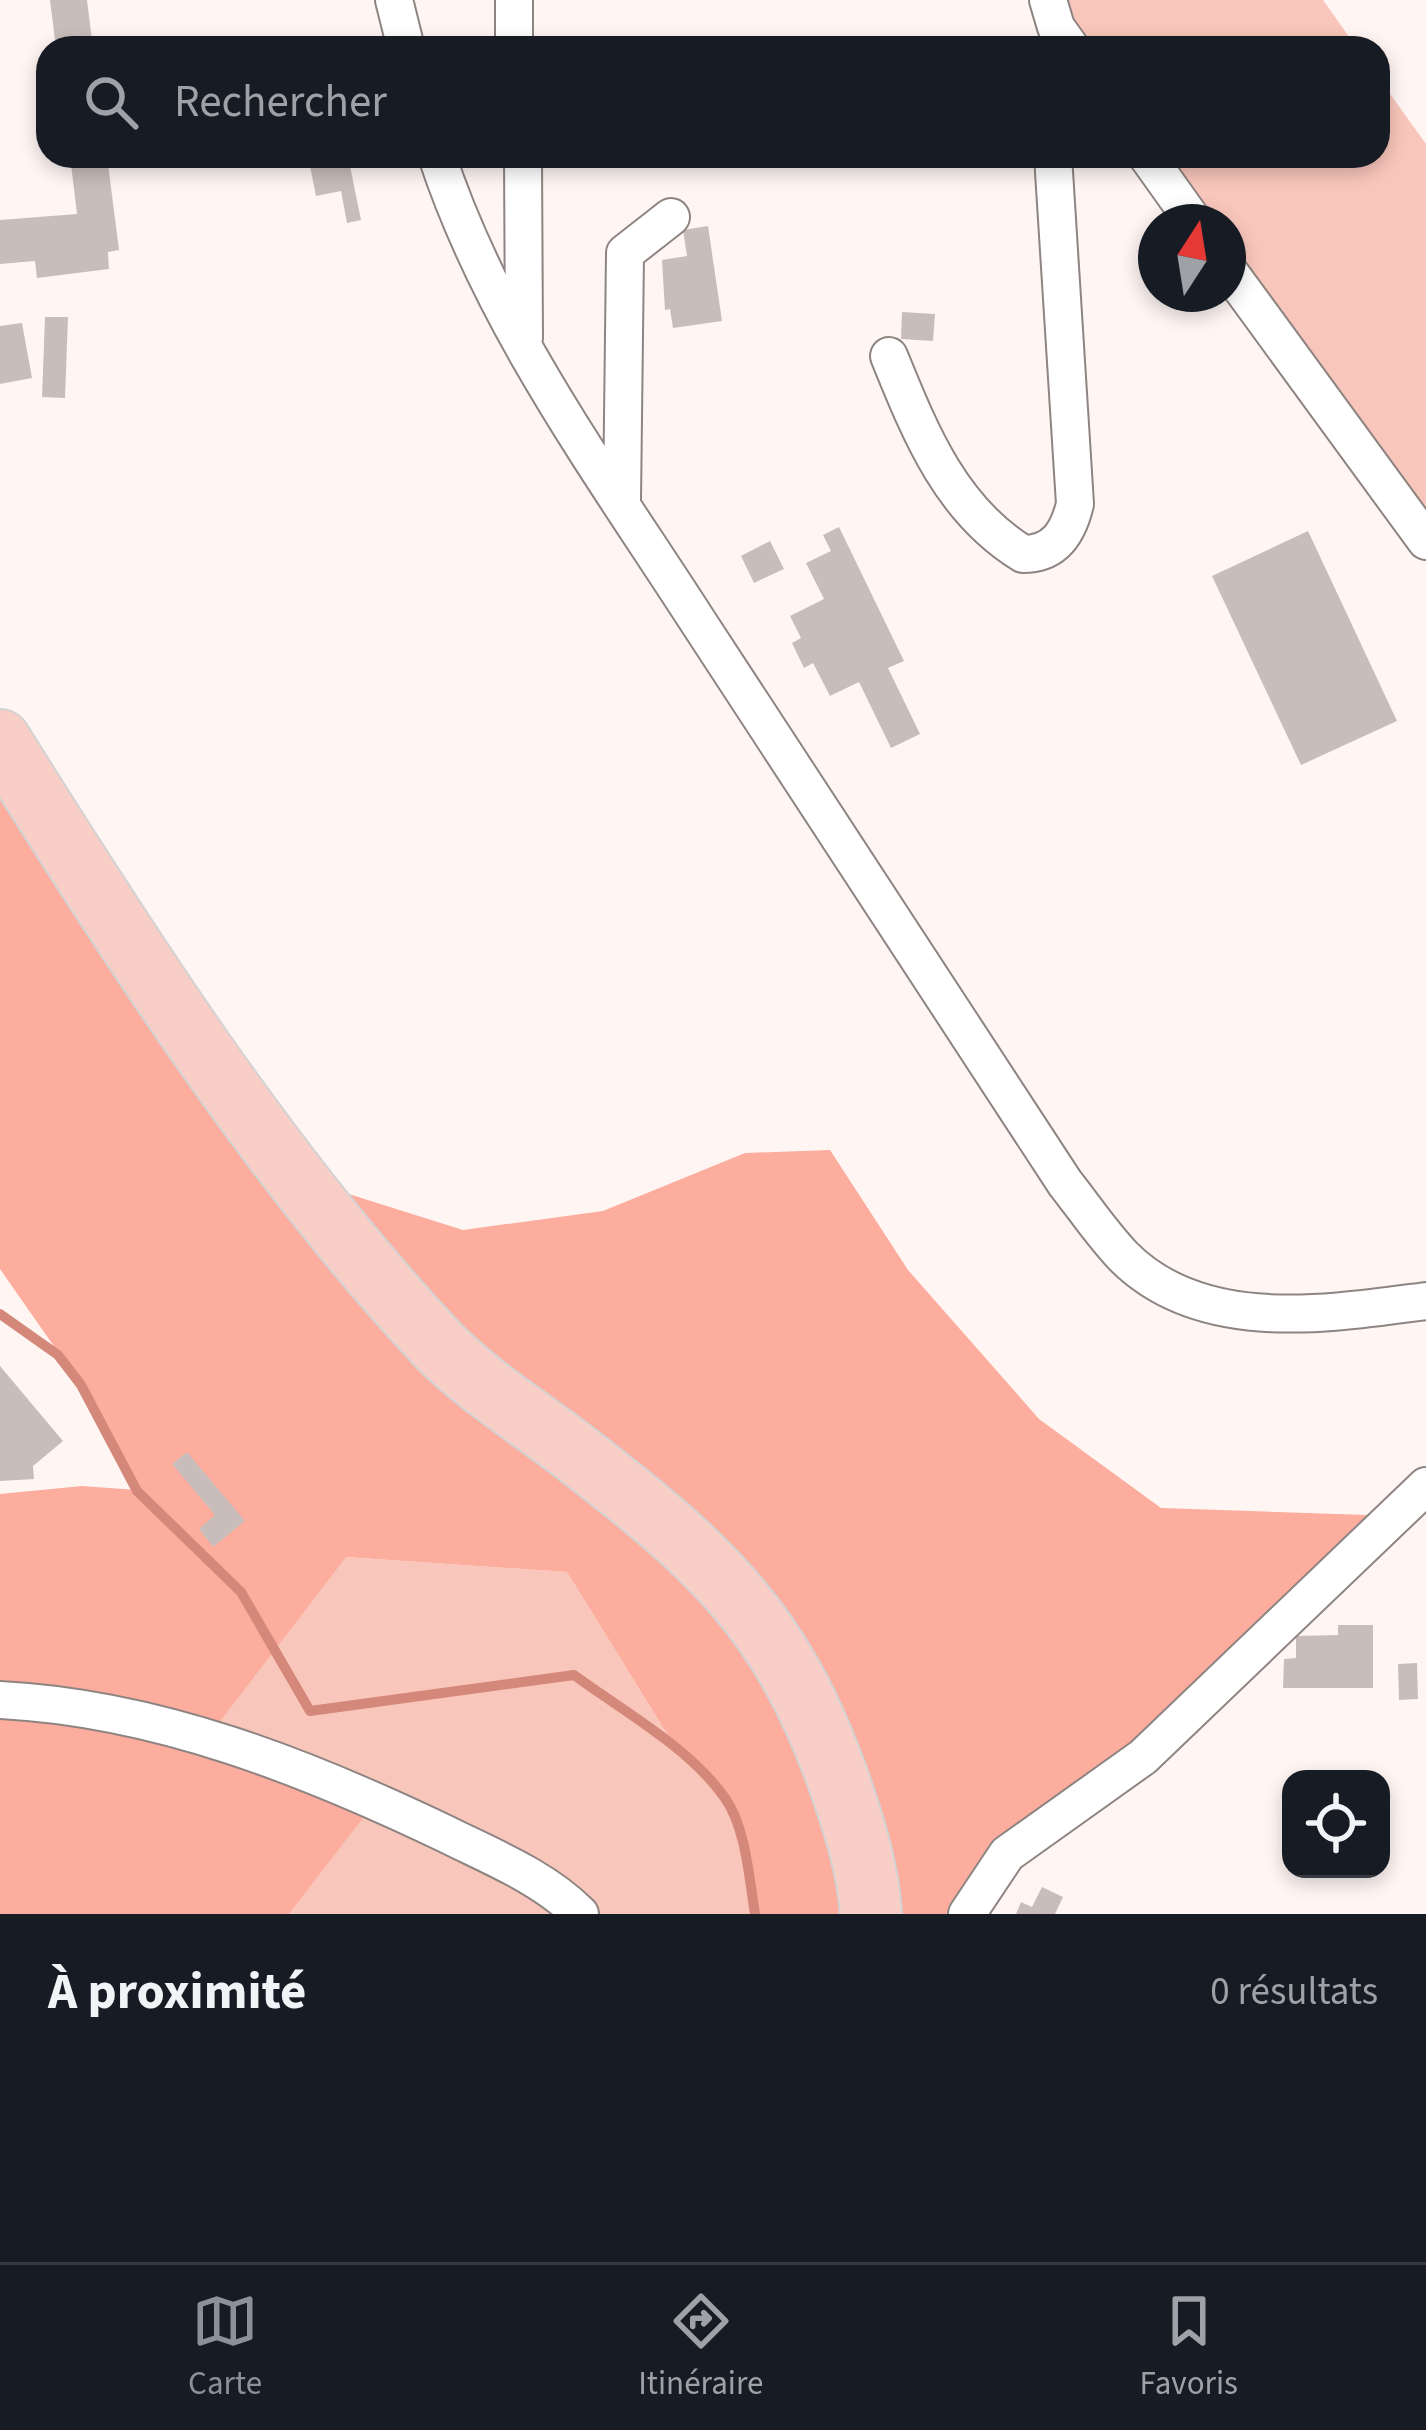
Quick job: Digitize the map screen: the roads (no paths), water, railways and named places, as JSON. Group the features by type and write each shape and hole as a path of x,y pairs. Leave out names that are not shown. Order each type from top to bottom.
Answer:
{"highway":[{"path":"0,740 135,955 301,1179 438,1346 653,1513 709,1562 770,1633 824,1740 856,1831 872,1914"}],"street":[{"path":"394,0 403,36"},
{"path":"514,0 514,36"},
{"path":"441,168 462,232 524,346 622,505 1064,1183 1125,1258 1174,1291 1249,1313 1324,1315 1426,1301"},
{"path":"523,168 524,346"},
{"path":"889,356 922,436 971,515 1023,554 1054,546 1069,527 1076,504 1054,168"},
{"path":"1156,168 1181,204"},
{"path":"622,505 625,253 671,217"},
{"path":"1246,296 1426,541"},
{"path":"967,1914 1007,1854 1143,1757 1426,1486"},
{"path":"0,1700 99,1709 207,1737 376,1801 524,1872 580,1914"}],"waterway":[{"path":"0,1314 58,1355 81,1385 137,1491 241,1592 310,1711 574,1675 674,1746 725,1798 742,1838 755,1914"}]}
